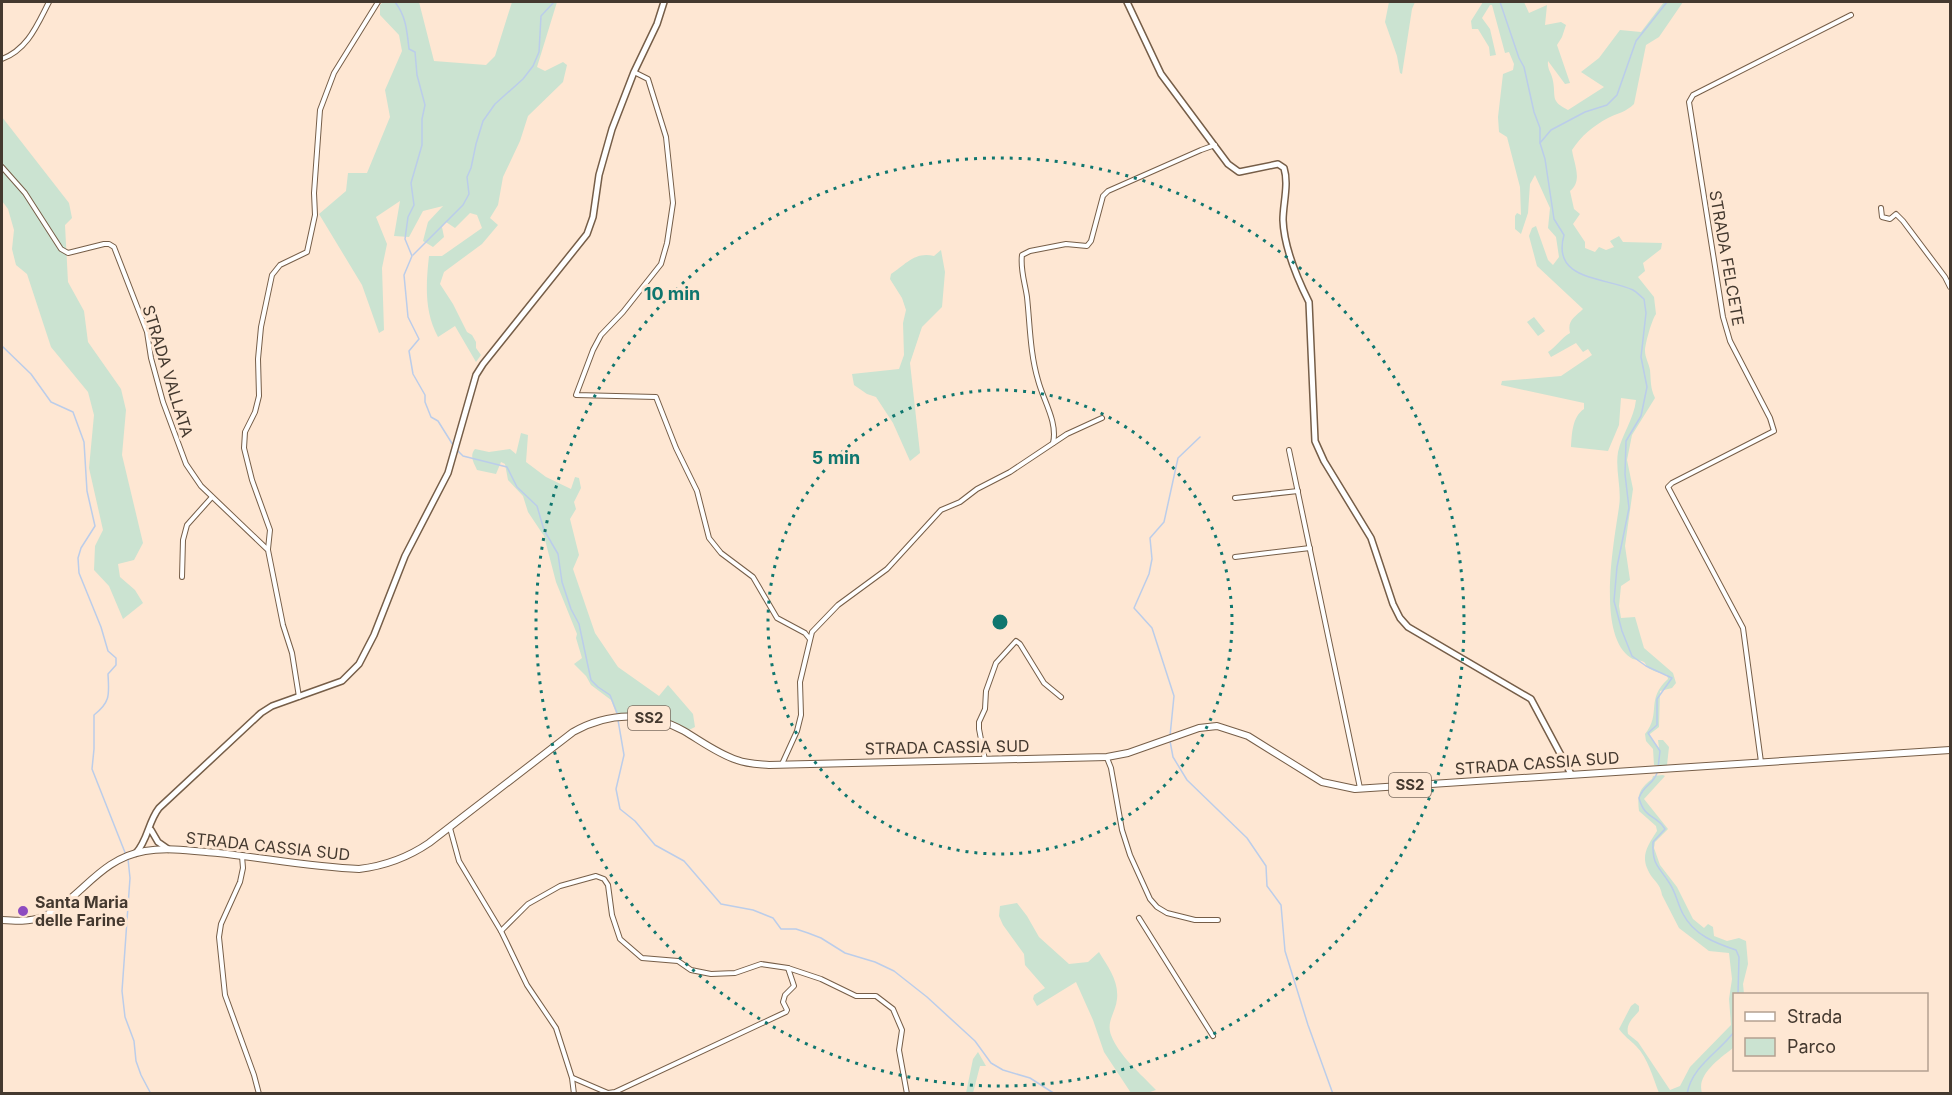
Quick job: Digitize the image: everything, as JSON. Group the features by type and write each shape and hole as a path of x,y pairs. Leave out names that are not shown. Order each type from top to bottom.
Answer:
{"main road":[{"path":"151,850 150,823 159,808 261,712 342,681 359,664 371,642 405,556 445,481 479,369 587,234 599,175 612,129 634,72 657,24 664,2"},
{"path":"1127,2 1161,74 1228,164 1239,172 1278,164 1284,168 1286,184 1283,224 1300,283 1309,302 1315,441 1324,461 1371,538 1382,575 1400,618 1408,627 1530,699 1571,774"},
{"name":"STRADA CASSIA SUD","path":"2,920 25,921 43,916 59,907 94,876 130,855 151,850 241,856 342,868 372,867 407,856 449,827 573,732 593,722 617,717 640,716 662,721 738,761 748,764 782,765 1107,757 1128,753 1199,728 1217,726 1248,736 1322,782 1344,788 1360,789 1950,750"},
{"path":"149,833 158,842 172,850"},
{"path":"130,855 149,833"}],"street":[{"path":"2,59 22,48 43,16 49,2"},
{"path":"299,697 292,652 283,625 268,550 270,530 252,480 244,448 245,432 255,412 259,396 258,359 261,327 272,275 280,265 307,252 315,215 314,193 320,110 334,73 378,2"},
{"name":"STRADA FELCETE","path":"1761,762 1743,628 1668,487 1774,431 1770,418 1730,341 1725,324 1689,102 1693,95 1851,15"},
{"path":"634,72 648,79 666,137 673,203 667,243 660,264 623,312 601,335 576,395 656,397 676,448 695,484 709,538 713,545 753,577 777,618 805,633 809,638"},
{"path":"1053,444 1054,434 1050,413 1037,378 1032,351 1027,296 1022,276 1022,255 1030,251 1066,244 1087,246 1091,241 1103,196 1108,191 1215,145"},
{"name":"STRADA VALLATA","path":"2,167 25,193 61,249 68,253 104,244 114,247 147,332 151,358 163,402 186,464 201,486 268,550"},
{"path":"1881,208 1882,217 1890,219 1896,214 1903,221 1950,287"},
{"path":"782,765 797,731 801,715 800,682 812,632 838,605 886,569 941,510 960,502 977,489 1010,472 1073,431 1102,418"},
{"path":"1289,450 1360,789"},
{"path":"1235,498 1298,491"},
{"path":"182,578 183,540 187,525 212,497"},
{"path":"1236,557 1310,548"},
{"path":"985,760 979,729 985,709 986,691 996,663 1016,641 1044,683 1061,697"},
{"path":"1107,757 1122,830 1130,855 1150,899 1167,913 1195,920 1218,920"},
{"path":"449,827 459,861 501,931 527,985 556,1028 572,1078 574,1094"},
{"path":"241,856 243,868 240,882 221,924 219,937 225,995 259,1094"},
{"path":"501,931 528,904 560,886 596,876 604,879 608,885 614,925 620,939 642,958 678,961 692,970 711,974 735,973 761,964 821,979 856,996 876,996 893,1010 902,1030 899,1050 907,1094"},
{"path":"1139,918 1213,1036"},
{"path":"572,1078 608,1092 615,1092 786,1012 783,1002 785,995 794,986 788,969"}],"green space":[{"path":"383,2 419,2 434,61 486,65 495,56 512,2 557,2 537,67 545,71 563,62 567,65 563,82 528,116 520,141 503,177 498,205 490,218 498,225 482,244 444,272 440,284 467,332 476,342 476,348 481,355 476,362 455,326 438,337 430,317 427,287 429,256 442,256 482,228 477,215 470,213 455,228 446,222 442,227 444,237 433,247 423,241 428,222 443,206 423,211 409,237 394,236 400,201 376,217 387,244 382,268 384,330 379,333 362,285 319,214 346,191 348,173 367,173 390,117 385,90 402,51 399,35 380,15 380,5"},
{"path":"1389,2 1415,2 1402,74 1385,22"},
{"path":"1483,2 1524,2 1529,13 1547,5 1545,25 1561,22 1566,25 1557,45 1570,83 1565,84 1548,61 1548,64 1556,101 1568,110 1604,87 1581,72 1599,58 1620,30 1641,32 1664,2 1683,2 1659,37 1646,45 1634,104 1592,128 1572,150 1577,177 1570,191 1574,209 1580,214 1573,224 1585,242 1585,248 1595,252 1599,247 1606,250 1614,247 1610,241 1619,236 1623,242 1662,243 1661,249 1643,263 1645,271 1638,277 1654,297 1656,314 1645,351 1655,398 1632,435 1627,460 1633,489 1625,546 1630,580 1621,586 1619,606 1621,618 1635,617 1644,648 1673,673 1676,683 1672,688 1660,691 1659,727 1650,734 1659,748 1658,740 1663,740 1669,747 1667,765 1654,765 1653,749 1646,741 1645,734 1653,720 1657,694 1668,679 1667,675 1654,671 1644,662 1631,658 1620,646 1614,630 1611,609 1611,564 1620,500 1618,452 1636,400 1621,398 1619,425 1608,451 1571,447 1573,426 1577,416 1584,409 1584,403 1501,385 1502,381 1561,376 1592,355 1588,349 1583,352 1576,343 1551,357 1548,352 1570,333 1571,322 1583,309 1537,266 1529,236 1532,228 1536,226 1548,260 1553,265 1559,257 1556,237 1548,228 1550,208 1535,175 1530,184 1528,213 1521,234 1515,229 1515,216 1517,213 1521,215 1520,187 1507,137 1499,132 1498,117 1503,74 1513,70 1514,64 1509,52 1505,53 1492,5 1482,18 1490,29 1496,55 1490,56 1489,47 1478,29 1472,29 1471,21"},
{"path":"2,117 69,203 72,218 65,225 68,282 84,311 88,342 121,389 126,410 122,455 143,543 134,560 118,564 120,577 135,590 143,603 123,619 109,586 94,570 95,546 103,530 89,468 94,415 88,392 51,347 27,274 16,265 12,249 14,230 8,209 2,201"},
{"path":"941,250 945,272 942,307 922,327 910,363 920,453 910,461 893,423 876,397 854,385 852,374 899,369 904,355 903,323 906,310 902,298 890,279 891,274 916,257 934,256"},
{"path":"1534,317 1545,331 1538,336 1527,322"},
{"path":"521,433 528,435 526,462 546,477 571,489 575,477 579,478 581,488 574,502 576,509 570,519 579,555 573,569 595,633 618,667 659,696 668,685 693,714 695,727 689,730 654,716 616,713 611,700 591,685 574,664 582,658 577,634 556,582 544,536 528,512 523,496 508,480 505,464 501,462 496,474 477,470 473,460 472,454 475,449 489,452 510,449 516,454"},
{"path":"1653,776 1665,776 1644,799 1668,829 1655,842 1654,848 1660,865 1677,887 1693,919 1704,928 1708,924 1713,927 1714,936 1727,941 1739,938 1746,941 1748,964 1743,984 1744,993 1733,993 1733,1048 1706,1073 1701,1086 1702,1093 1659,1093 1644,1056 1619,1029 1631,1006 1635,1003 1639,1006 1639,1011 1629,1024 1628,1034 1638,1042 1670,1090 1680,1086 1690,1067 1731,1025 1729,999 1732,979 1729,953 1709,951 1679,928 1660,887 1646,864 1647,848 1657,831 1656,826 1639,811 1638,801 1642,789"},
{"path":"1017,903 1039,937 1069,964 1088,962 1099,952 1112,974 1117,992 1116,1004 1110,1021 1111,1035 1125,1057 1156,1090 1147,1093 1131,1093 1104,1052 1076,982 1037,1006 1033,999 1034,995 1045,988 1025,965 1024,954 999,916 1000,906"},
{"path":"978,1052 986,1066 980,1066 973,1093 966,1093 973,1059"}],"waterway":[{"path":"395,2 404,18 409,49 415,52 417,75 425,105 422,119 422,145 411,183 414,205 408,217 405,239 412,256 404,275 408,317 419,339 409,351 413,374 425,395 425,402 431,417 438,421 453,445"},
{"path":"413,255 463,205 469,194 467,177 483,121 495,104 523,79 533,66 539,52 541,16 554,2"},
{"path":"1500,2 1524,67 1540,128 1540,143 1545,159 1554,219 1564,235 1562,250 1565,261 1583,275 1633,290 1644,299 1646,313 1641,357 1647,387 1641,416 1626,441 1625,474 1629,508 1617,567 1614,601 1632,656 1646,666 1672,678 1657,699 1657,725 1648,733 1660,751 1658,768"},
{"path":"1540,143 1551,130 1585,112 1607,105 1617,95 1636,41 1667,2"},
{"path":"2,346 31,374 51,402 73,412 84,442 87,491 95,526 81,548 78,558 79,573 101,627 108,651 116,658 116,665 108,674 106,702 94,715 92,769 126,855"},
{"path":"1170,736 1174,696 1152,628 1134,608 1149,574 1152,559 1150,538 1164,522 1178,458 1200,437"},
{"path":"456,449 463,456 507,467 517,487 537,506 544,530 558,554 562,582 579,624 591,680 610,695 617,713"},
{"path":"618,720 624,755 616,789 620,809 635,821 655,845 684,861 721,904 753,910 773,918 781,929 796,929 808,933 845,953 875,962 894,971 927,997 975,1041 991,1063 1003,1070 1030,1078 1055,1094"},
{"path":"1170,741 1173,757 1187,780 1247,838 1266,866 1267,886 1281,905 1285,951 1333,1094"},
{"path":"1657,773 1639,798 1647,814 1662,824 1665,829 1653,842 1655,861 1693,928 1713,941 1736,950 1739,957 1738,993"},
{"path":"128,859 130,878 122,991 125,1017 134,1041 136,1061 151,1094"},
{"path":"1687,1094 1694,1075 1733,1033"}],"place":[{"name":"Santa Maria delle Farine","path":"23,911"}]}
